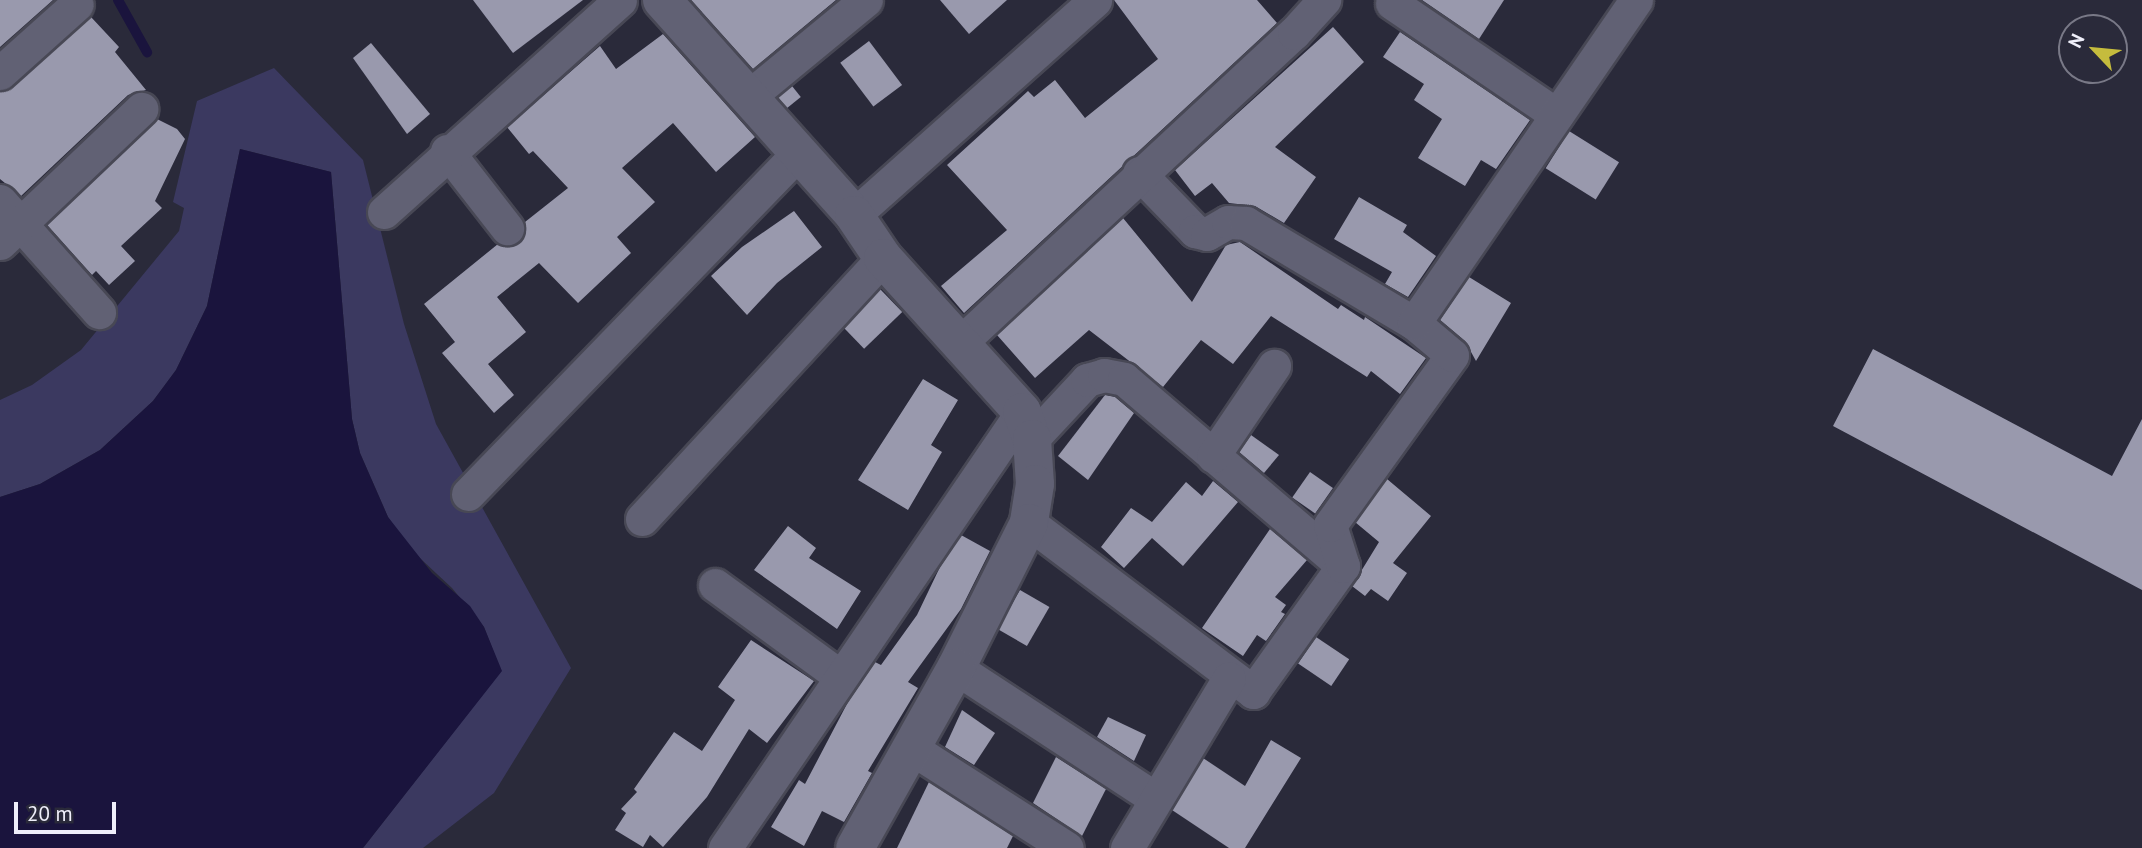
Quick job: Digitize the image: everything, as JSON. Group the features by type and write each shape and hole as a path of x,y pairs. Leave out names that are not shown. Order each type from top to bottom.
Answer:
{"street":[{"path":"384,212 447,150 620,0"},
{"path":"662,0 797,154 855,215 883,258 960,343 1027,426 1035,484 1029,523 956,668 855,848"},
{"path":"747,98 866,0"},
{"path":"855,215 1095,0"},
{"path":"960,343 1139,173 1294,33 1324,0"},
{"path":"1414,323 1636,0"},
{"path":"1392,3 1557,116"},
{"path":"0,73 77,4"},
{"path":"11,234 141,109"},
{"path":"447,150 507,228"},
{"path":"468,494 797,154"},
{"path":"1139,173 1195,231 1207,233 1228,222 1246,223 1414,323 1452,355 1330,525 1343,566"},
{"path":"0,201 11,234 99,312"},
{"path":"642,519 883,258"},
{"path":"1213,456 1274,366"},
{"path":"725,848 840,676 1027,426 1087,380 1104,374 1124,379 1343,566"},
{"path":"1029,523 1229,678 1253,692 1343,566"},
{"path":"715,585 840,676"},
{"path":"956,668 1155,798"},
{"path":"1127,848 1229,678"},
{"path":"911,748 1067,848"}],"shaded area":[{"path":"274,68 363,160 404,324 436,424 571,668 494,793 423,848 363,848 501,671 484,627 452,588 408,547 388,517 360,453 352,419 331,172 240,149 207,306 176,370 153,401 100,450 40,484 0,497 0,400 32,385 81,350 179,231 184,208 173,202 197,101"},
{"path":"240,149 331,172 352,419 360,453 388,517 432,573 470,606 484,627 502,671 363,848 0,848 0,497 40,484 100,450 153,401 176,370 207,306"}],"building":[{"path":"0,0 53,0 0,47"},
{"path":"473,0 583,0 513,53"},
{"path":"691,0 836,0 753,69"},
{"path":"940,0 1007,0 969,34"},
{"path":"1114,0 1257,0 1277,23 964,313 941,286 1007,230 947,165 1028,91 1034,97 1055,80 1085,118 1158,59"},
{"path":"1422,0 1504,0 1479,39"},
{"path":"91,17 119,47 115,52 146,90 128,95 21,196 0,179 0,92 13,87"},
{"path":"1333,27 1364,62 1275,147 1316,177 1284,223 1255,206 1229,203 1212,183 1195,196 1175,170"},
{"path":"1400,32 1530,120 1496,169 1481,160 1465,186 1418,158 1442,119 1414,100 1424,84 1383,57"},
{"path":"663,34 755,137 716,172 673,123 622,168 655,202 617,237 631,253 578,303 539,263 497,297 526,332 488,364 514,395 494,413 442,353 455,342 424,304 498,244 509,247 519,243 525,222 568,188 533,151 529,154 507,127 600,46 616,69"},
{"path":"869,41 902,85 873,107 840,63"},
{"path":"371,43 430,114 407,134 353,58"},
{"path":"792,86 801,97 787,108 778,97"},
{"path":"157,119 177,129 185,139 155,201 162,208 121,246 135,261 109,285 96,271 92,275 47,225"},
{"path":"1569,131 1619,162 1596,200 1546,168"},
{"path":"1359,197 1407,225 1403,232 1436,256 1408,297 1385,284 1392,272 1334,239"},
{"path":"794,211 822,247 777,283 747,315 711,276 742,247"},
{"path":"1123,218 1192,302 1226,245 1240,242 1338,309 1341,305 1364,320 1365,317 1426,358 1400,394 1371,371 1367,377 1271,316 1233,364 1201,340 1163,387 1089,330 1035,378 997,335"},
{"path":"1469,277 1511,303 1476,361 1465,341 1440,320"},
{"path":"880,289 902,312 864,349 842,326"},
{"path":"1873,349 2112,476 2142,419 2142,590 1833,426"},
{"path":"923,379 958,400 931,445 942,452 908,510 858,480"},
{"path":"1105,395 1115,397 1134,413 1088,480 1058,456"},
{"path":"1251,435 1279,455 1264,473 1239,452"},
{"path":"1310,472 1333,488 1315,513 1292,497"},
{"path":"1387,479 1431,516 1393,563 1407,573 1388,601 1371,589 1365,596 1352,586 1379,542 1355,522"},
{"path":"1213,481 1238,502 1183,566 1152,538 1124,568 1101,547 1131,508 1152,522 1186,482 1202,496"},
{"path":"788,526 816,548 809,558 861,591 837,629 754,570"},
{"path":"1270,529 1307,560 1275,597 1286,605 1281,612 1285,614 1266,641 1257,635 1243,656 1202,628"},
{"path":"961,535 990,551 961,609 908,682 918,688 868,771 872,773 844,822 822,811 804,846 771,827 799,780 805,784 848,702 875,662 881,665 917,615 940,567"},
{"path":"1020,590 1049,607 1027,646 998,629"},
{"path":"1316,637 1349,659 1331,686 1298,664"},
{"path":"751,640 814,681 767,743 749,729 707,797 663,847 650,835 643,847 615,830 626,813 621,809 637,792 634,789 674,732 702,751 735,700 718,687"},
{"path":"962,710 995,733 974,765 945,747"},
{"path":"1108,717 1146,735 1134,761 1097,737"},
{"path":"1271,740 1301,758 1245,848 1229,848 1172,810 1203,758 1245,786"},
{"path":"1056,757 1106,789 1082,836 1033,803"},
{"path":"929,782 1013,836 1007,848 897,848"}],"waterway":[{"path":"118,0 147,52"}]}
